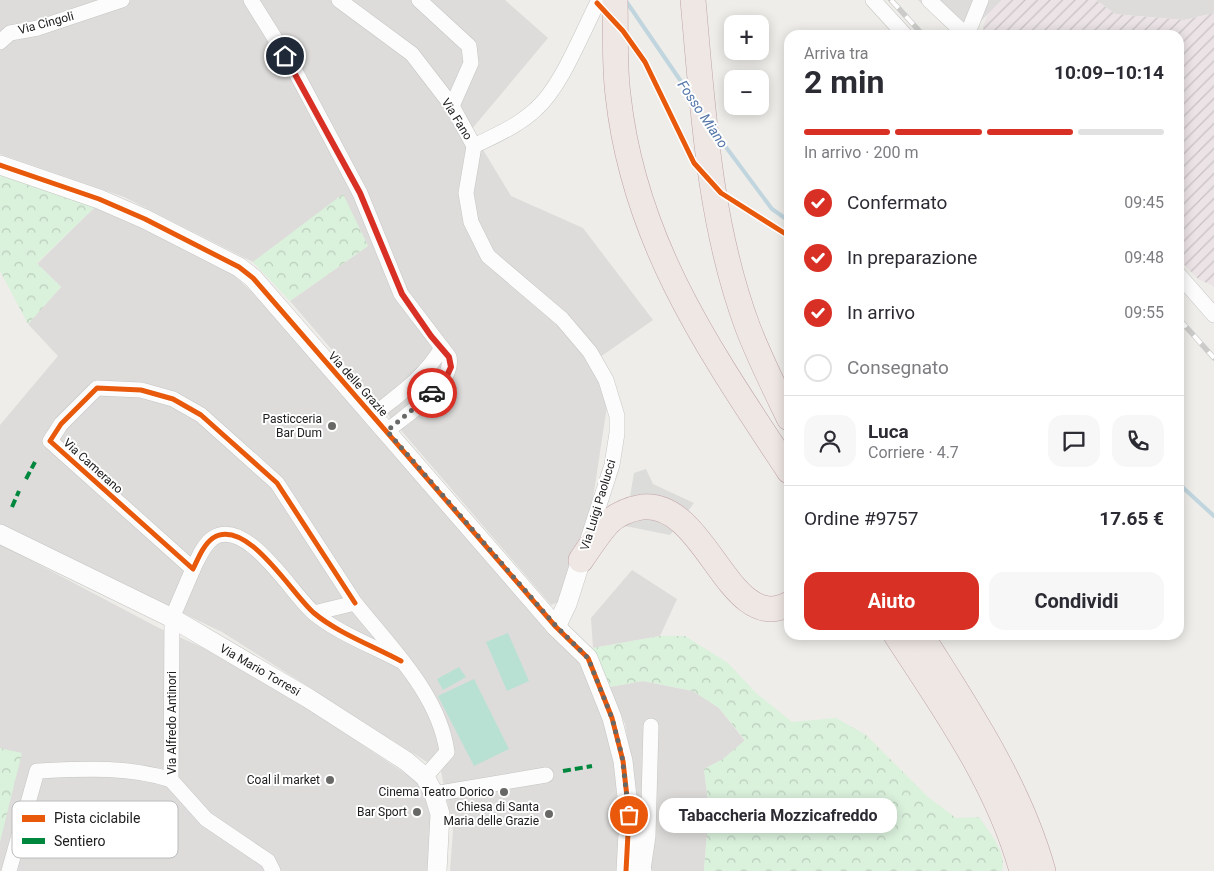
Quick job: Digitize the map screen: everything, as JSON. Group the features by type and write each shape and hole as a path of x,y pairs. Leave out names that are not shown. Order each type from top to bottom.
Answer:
{"highway":[{"path":"615,0 618,94 629,158 642,208 674,285 716,359 784,463"},
{"path":"693,0 711,173 722,236 748,329 784,407"},
{"path":"745,404 784,478"},
{"path":"581,560 610,522 634,508 646,507 670,514 694,534 747,601 762,608 775,609 784,606"},
{"path":"899,640 969,748 1030,862"},
{"path":"923,640 962,700 1005,775 1030,862"}],"street":[{"name":"Via Cingoli","path":"0,42 10,33 38,28 122,0"},
{"path":"251,0 294,69 360,193 402,294 449,357 451,367 444,382 387,431"},
{"name":"Via Fano","path":"339,0 412,54 452,106 474,146 466,193 472,222 488,256 562,320 590,352 606,380"},
{"path":"418,0 469,46 472,63 452,106"},
{"path":"474,146 510,128 538,108 558,80 599,0"},
{"path":"874,0 901,30"},
{"path":"929,0 962,30"},
{"path":"969,30 981,0"},
{"name":"Via delle Grazie","path":"0,165 99,199 145,219 239,267 253,278 556,626 588,658 605,701 622,756 629,815 626,871"},
{"path":"1184,281 1214,315"},
{"path":"373,415 417,381 430,368 442,348"},
{"name":"Via Luigi Paolucci","path":"556,626 567,604 612,465 617,433 615,407 606,380"},
{"path":"417,381 430,395"},
{"name":"Via Camerano","path":"192,570 50,441 62,424 97,388 141,390 173,399 201,415 277,483 355,603 423,691 444,732 447,752 424,777"},
{"name":"Via Mario Torresi","path":"0,534 172,618 333,713 406,760 424,777 434,794 440,814 437,871"},
{"name":"Via Camerano","path":"172,618 192,570 205,546 214,537 228,536 240,539 256,547 314,613 401,661"},
{"path":"314,613 355,603"},
{"name":"Via Alfredo Antinori","path":"172,618 171,780 206,819 268,861 273,871"},
{"path":"643,871 641,836 650,726"},
{"path":"29,801 37,771 76,769 129,772 153,774 171,780"},
{"path":"434,794 546,774"},
{"path":"629,815 641,836"},
{"path":"10,871 14,858"}],"shaded area":[{"path":"0,0 505,0 548,38 471,130 511,196 583,228 653,320 593,362 607,406 592,505 566,599 551,605 290,301 368,246 343,195 253,262 124,197 0,154"},
{"path":"918,0 1002,0 972,30 950,30"},
{"path":"1002,0 1096,0 1115,14 1184,20 1214,13 1214,286 1198,279 1184,264 1184,30 983,30 983,26 989,12"},
{"path":"1096,0 1214,0 1214,13 1184,20 1115,14"},
{"path":"96,206 157,233 234,275 273,312 571,651 584,671 615,751 619,871 450,871 453,831 441,771 222,632 0,526 0,425 58,356 28,324 61,287 37,264"},
{"path":"646,469 653,484 694,503 670,535 625,526 634,473"},
{"path":"0,544 159,628 242,665 424,786 432,819 430,871 0,871"},
{"path":"632,570 677,599 660,636 593,648 591,618"},
{"path":"643,681 693,691 719,708 745,741 723,759 704,769 709,809 704,871 649,871 625,724 609,687"}],"green space":[{"path":"0,173 96,206 37,263 61,287 28,324 0,271"},
{"path":"343,194 368,246 290,301 253,262"},
{"path":"508,633 529,681 507,691 486,642"},
{"path":"660,636 685,636 728,663 756,693 792,722 836,718 866,735 928,797 956,818 979,817 1000,850 1003,864 1002,871 704,871 709,809 704,769 723,759 745,740 719,708 693,691 643,681 609,687 593,648"},
{"path":"459,667 466,677 443,690 437,679"},
{"path":"474,679 509,749 474,766 438,696"},
{"path":"0,748 22,753 0,842"}],"waterway":[{"name":"Fosso Miano","path":"626,1 691,96"},
{"name":"Fosso Miano","path":"717,135 772,209 784,217"},
{"name":"Fosso Miano","path":"1184,489 1214,516"}],"railway":[{"path":"891,0 918,30"},
{"path":"1184,325 1214,358"}],"marked path":[{"path":"26,479 35,462"},
{"path":"12,507 19,491"},
{"path":"563,771 592,766"}],"cycle path":[{"path":"597,3 623,31 645,62 694,163 721,193 784,233"},
{"path":"0,165 99,199 145,219 239,267 253,278 556,627 588,658 612,718 623,761 629,815 626,871"},
{"path":"355,603 277,483 201,415 173,399 141,390 97,388 61,424 50,441 193,569 204,548 213,538 226,534 240,538 268,561 305,604 323,620 344,633 401,661"}],"way so far":[{"path":"432,393 387,431 556,626 588,658 612,718 622,756 629,815"}],"place":[{"name":"Pasticceria Bar Dum","path":"332,426"},
{"name":"Coal il market","path":"330,780"},
{"name":"Cinema Teatro Dorico","path":"504,792"},
{"name":"Bar Sport","path":"417,812"},
{"name":"Chiesa di Santa Maria delle Grazie","path":"549,814"},
{"name":"Tabaccheria Mozzicafreddo","path":"629,815"}],"route":[{"path":"285,56 294,69 360,193 389,268 402,294 431,336 449,357 451,367 444,382 432,393"}]}
